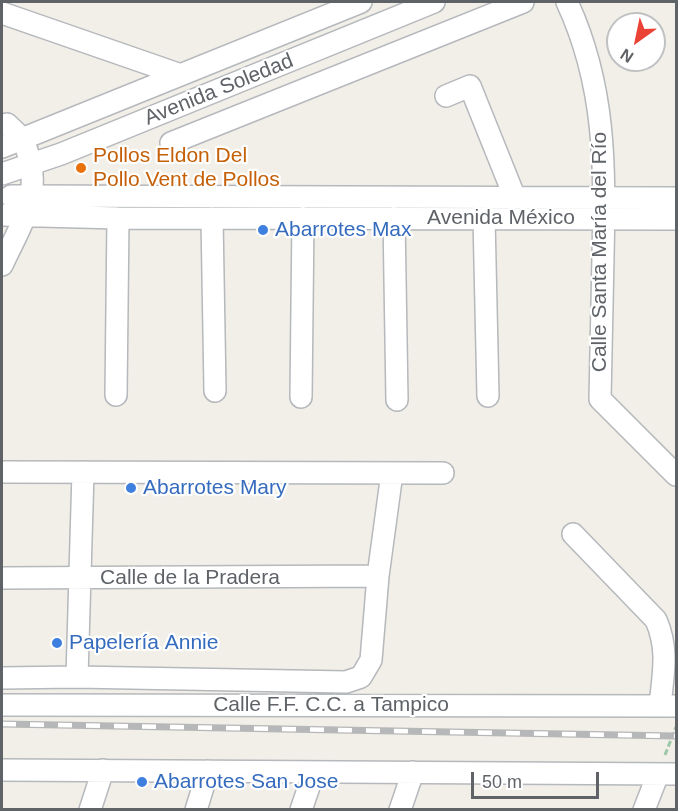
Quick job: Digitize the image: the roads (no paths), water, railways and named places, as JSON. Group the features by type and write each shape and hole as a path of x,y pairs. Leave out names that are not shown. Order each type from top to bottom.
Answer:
{"street":[{"name":"Avenida Soledad","path":"10,144 178,74 361,2"},
{"name":"Avenida Soledad","path":"15,170 61,154 434,2"},
{"path":"171,143 523,2"},
{"name":"Calle Santa María del Río","path":"567,2 585,47 595,88 604,157 600,399 676,475"},
{"path":"2,13 178,74"},
{"path":"293,59 309,87"},
{"path":"446,96 470,86 515,198"},
{"path":"2,265 23,203 34,181 15,170 4,115"},
{"name":"Avenida México","path":"23,203 515,198 676,219"},
{"name":"Avenida México","path":"23,203 118,218 484,218 604,208 676,198"},
{"path":"2,216 23,203"},
{"path":"116,395 118,218"},
{"path":"212,218 215,391"},
{"path":"301,397 303,218"},
{"path":"394,218 397,400"},
{"path":"484,218 488,396"},
{"path":"2,472 443,473"},
{"path":"77,677 83,472"},
{"path":"2,678 77,677 346,682 361,677 370,660 378,576 392,473"},
{"path":"573,534 656,620 663,636 665,650 668,706"},
{"name":"Calle de la Pradera","path":"2,578 378,576"},
{"name":"Calle F.F. C.C. a Tampico","path":"2,705 668,706"},
{"path":"2,770 667,774"},
{"path":"90,810 103,770"},
{"path":"196,810 208,771"},
{"path":"301,810 314,772"},
{"path":"400,810 413,772"},
{"path":"644,810 667,774"}],"railway":[{"path":"2,724 676,736"}],"place":[{"name":"Pollos Eldon Del Pollo Vent de Pollos","path":"81,168"},
{"name":"Abarrotes Max","path":"263,230"},
{"name":"Abarrotes Mary","path":"131,488"},
{"name":"Papelería Annie","path":"57,643"},
{"name":"Abarrotes San Jose","path":"142,782"}]}
